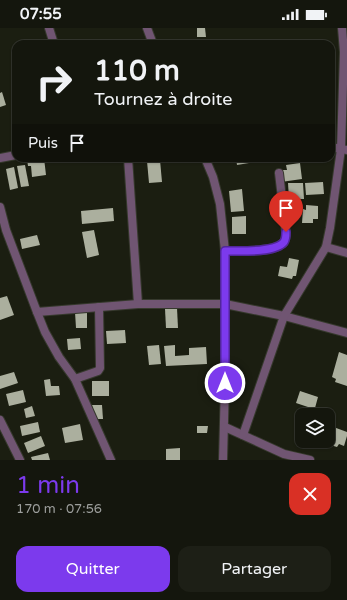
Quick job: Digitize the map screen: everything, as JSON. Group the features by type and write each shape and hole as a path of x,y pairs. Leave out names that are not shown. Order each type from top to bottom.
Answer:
{"street":[{"path":"49,28 53,40"},
{"path":"147,28 152,40"},
{"path":"243,435 284,316 326,247 344,149 344,52 342,28"},
{"path":"0,158 12,156"},
{"path":"128,162 138,304"},
{"path":"207,162 213,177 220,204 225,251 225,427 223,460"},
{"path":"225,251 269,250 280,246 284,242 286,232 279,173"},
{"path":"0,207 6,230 45,332 59,357 75,379 111,460"},
{"path":"326,247 347,253"},
{"path":"37,312 138,304 225,304 284,316 347,333"},
{"path":"75,379 98,371 100,368 99,307"},
{"path":"0,420 20,460"},
{"path":"225,427 284,454 310,460"}],"building":[{"path":"197,28 205,28 206,37 197,37"},
{"path":"2,92 6,105 0,107 0,93"},
{"path":"27,162 44,162 46,175 32,177 31,166 28,166"},
{"path":"147,162 160,162 162,182 149,183"},
{"path":"237,162 249,162 249,163 237,165"},
{"path":"300,163 302,179 281,182 281,170 287,170 286,165"},
{"path":"25,165 29,186 21,187 17,166"},
{"path":"14,167 18,188 10,190 6,169"},
{"path":"323,182 324,194 306,195 305,183"},
{"path":"288,183 303,183 304,199 289,199"},
{"path":"242,189 244,211 231,212 229,191"},
{"path":"306,205 318,206 318,219 313,219 313,223 302,223 303,209 306,210"},
{"path":"113,208 114,221 82,224 81,211"},
{"path":"246,216 246,234 232,234 232,217"},
{"path":"94,230 99,255 87,258 82,232"},
{"path":"37,235 40,245 22,249 20,239"},
{"path":"289,258 299,260 296,276 293,276 292,279 278,276 280,266 287,267"},
{"path":"7,296 14,315 0,320 0,298"},
{"path":"177,308 178,328 166,328 165,309"},
{"path":"75,312 87,312 87,328 76,328"},
{"path":"125,330 126,343 107,344 106,331"},
{"path":"80,338 81,349 68,350 67,339"},
{"path":"159,345 161,364 149,365 147,346"},
{"path":"175,345 175,356 189,355 189,348 206,347 207,364 166,366 164,346"},
{"path":"339,352 347,355 347,386 335,382 336,379 332,377"},
{"path":"14,372 18,383 0,389 0,376"},
{"path":"50,379 51,386 59,386 60,395 46,396 44,380"},
{"path":"92,381 109,381 109,396 92,396"},
{"path":"23,390 26,402 9,406 6,394"},
{"path":"300,391 318,397 315,408 296,403"},
{"path":"92,405 102,405 103,419 94,419"},
{"path":"32,406 35,416 26,418 24,409"},
{"path":"38,422 40,432 22,436 20,426"},
{"path":"80,424 83,440 65,443 62,428"},
{"path":"197,426 208,426 207,433 197,433"},
{"path":"335,428 347,432 344,446 339,444 337,447 335,446"},
{"path":"41,436 45,446 28,453 24,443"},
{"path":"180,448 180,460 166,460 166,449"},
{"path":"48,453 50,460 32,460 31,457"}],"route":[{"path":"225,383 225,251 269,250 280,246 284,242 286,232"}]}
